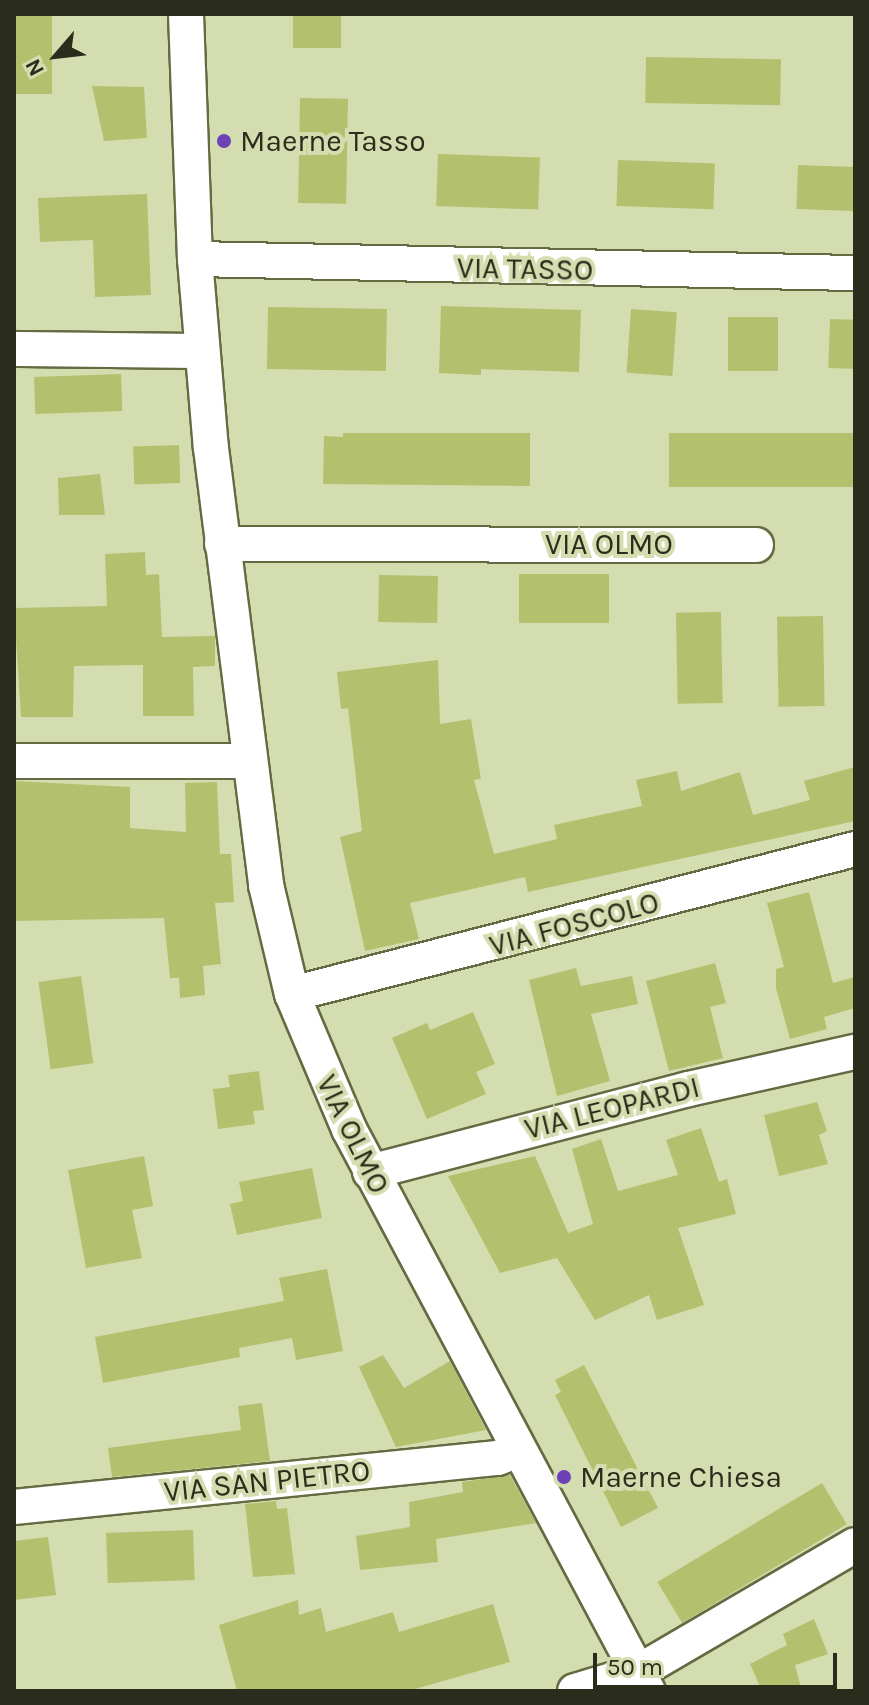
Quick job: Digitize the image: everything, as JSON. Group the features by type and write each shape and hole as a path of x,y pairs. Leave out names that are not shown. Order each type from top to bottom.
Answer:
{"street":[{"name":"VIA OLMO","path":"186,14 195,259 222,544 266,885 292,994 331,1093 370,1172 643,1682"},
{"name":"VIA TASSO","path":"195,259 855,273"},
{"path":"14,349 202,351"},
{"name":"VIA OLMO","path":"222,544 756,545"},
{"path":"14,761 249,761"},
{"name":"VIA FOSCOLO","path":"292,994 855,849"},
{"name":"VIA LEOPARDI","path":"370,1172 674,1093 855,1052"},
{"name":"VIA SAN PIETRO","path":"14,1507 498,1458 518,1450"},
{"path":"575,1691 643,1682 855,1545"}],"building":[{"path":"14,14 52,14 52,94 14,94"},
{"path":"293,14 341,14 341,48 293,48"},
{"path":"646,57 781,59 780,105 645,103"},
{"path":"92,86 144,87 147,138 104,141"},
{"path":"300,98 348,99 346,204 298,203"},
{"path":"438,154 540,158 538,210 436,206"},
{"path":"618,160 715,163 713,209 616,206"},
{"path":"798,165 855,167 853,211 796,209"},
{"path":"147,194 151,295 95,297 93,240 40,242 38,198"},
{"path":"441,306 581,310 579,372 481,369 481,375 439,373"},
{"path":"268,307 387,309 386,371 267,369"},
{"path":"631,309 677,312 672,376 627,373"},
{"path":"728,317 778,317 778,371 728,371"},
{"path":"830,319 855,320 853,369 828,368"},
{"path":"121,374 122,411 35,414 34,377"},
{"path":"343,433 530,433 530,486 323,484 324,436 343,437"},
{"path":"669,433 855,433 855,487 669,487"},
{"path":"179,445 180,483 134,485 133,447"},
{"path":"100,474 105,515 59,515 58,478"},
{"path":"145,552 146,575 159,574 162,637 215,636 215,666 193,667 194,716 143,716 143,665 74,666 73,717 21,717 14,608 107,606 105,554"},
{"path":"519,574 609,574 609,623 519,623"},
{"path":"379,575 438,576 437,623 378,622"},
{"path":"721,612 723,703 678,704 676,613"},
{"path":"823,616 825,706 779,707 777,617"},
{"path":"438,660 440,724 471,719 481,779 474,780 494,854 557,839 554,825 642,806 636,780 677,771 681,791 740,772 753,815 810,800 804,781 855,767 855,821 528,892 525,877 410,903 419,939 365,951 340,837 362,831 348,708 341,709 337,672"},
{"path":"14,781 130,787 130,828 186,832 185,783 217,782 220,854 231,854 234,902 215,903 221,964 203,966 205,995 180,998 179,978 170,978 164,918 14,921"},
{"path":"809,892 833,983 855,977 855,1008 824,1017 827,1029 790,1039 776,988 776,969 784,967 767,903"},
{"path":"715,963 726,1003 710,1007 723,1058 669,1071 646,981"},
{"path":"576,968 581,986 632,976 638,1004 591,1014 610,1081 557,1096 529,980"},
{"path":"81,976 93,1063 51,1069 38,982"},
{"path":"473,1012 495,1064 476,1072 486,1094 427,1119 392,1038 427,1023 430,1030"},
{"path":"259,1071 264,1110 253,1111 255,1124 218,1129 213,1089 230,1087 228,1075"},
{"path":"817,1102 827,1131 819,1135 828,1164 779,1176 764,1115"},
{"path":"701,1128 719,1182 727,1179 736,1214 678,1228 704,1305 657,1320 649,1295 595,1320 557,1258 500,1273 448,1176 535,1156 568,1233 593,1224 572,1149 601,1139 618,1191 678,1175 666,1140"},
{"path":"144,1156 153,1206 132,1210 142,1258 86,1268 68,1170"},
{"path":"312,1168 322,1218 237,1235 230,1204 243,1201 239,1182"},
{"path":"327,1269 343,1351 296,1360 292,1338 239,1348 240,1357 103,1383 95,1337 284,1301 279,1278"},
{"path":"383,1355 404,1388 450,1361 486,1430 396,1447 359,1367"},
{"path":"584,1365 658,1508 621,1527 555,1395 561,1392 555,1380"},
{"path":"262,1403 270,1461 112,1477 108,1448 241,1430 238,1406"},
{"path":"510,1475 536,1523 436,1539 438,1562 360,1570 356,1536 410,1527 409,1502 463,1492 462,1482"},
{"path":"822,1483 847,1524 682,1623 657,1582"},
{"path":"276,1501 277,1509 287,1508 295,1574 253,1577 245,1504"},
{"path":"193,1530 195,1580 108,1583 106,1533"},
{"path":"48,1537 56,1595 14,1600 14,1541"},
{"path":"298,1600 299,1615 321,1608 326,1632 393,1612 399,1632 493,1604 510,1662 408,1691 237,1691 219,1625"},
{"path":"814,1619 828,1654 795,1665 802,1691 762,1691 750,1664 787,1645 783,1634"}],"place":[{"name":"Maerne Tasso","path":"224,141"},
{"name":"Maerne Chiesa","path":"564,1477"}]}
